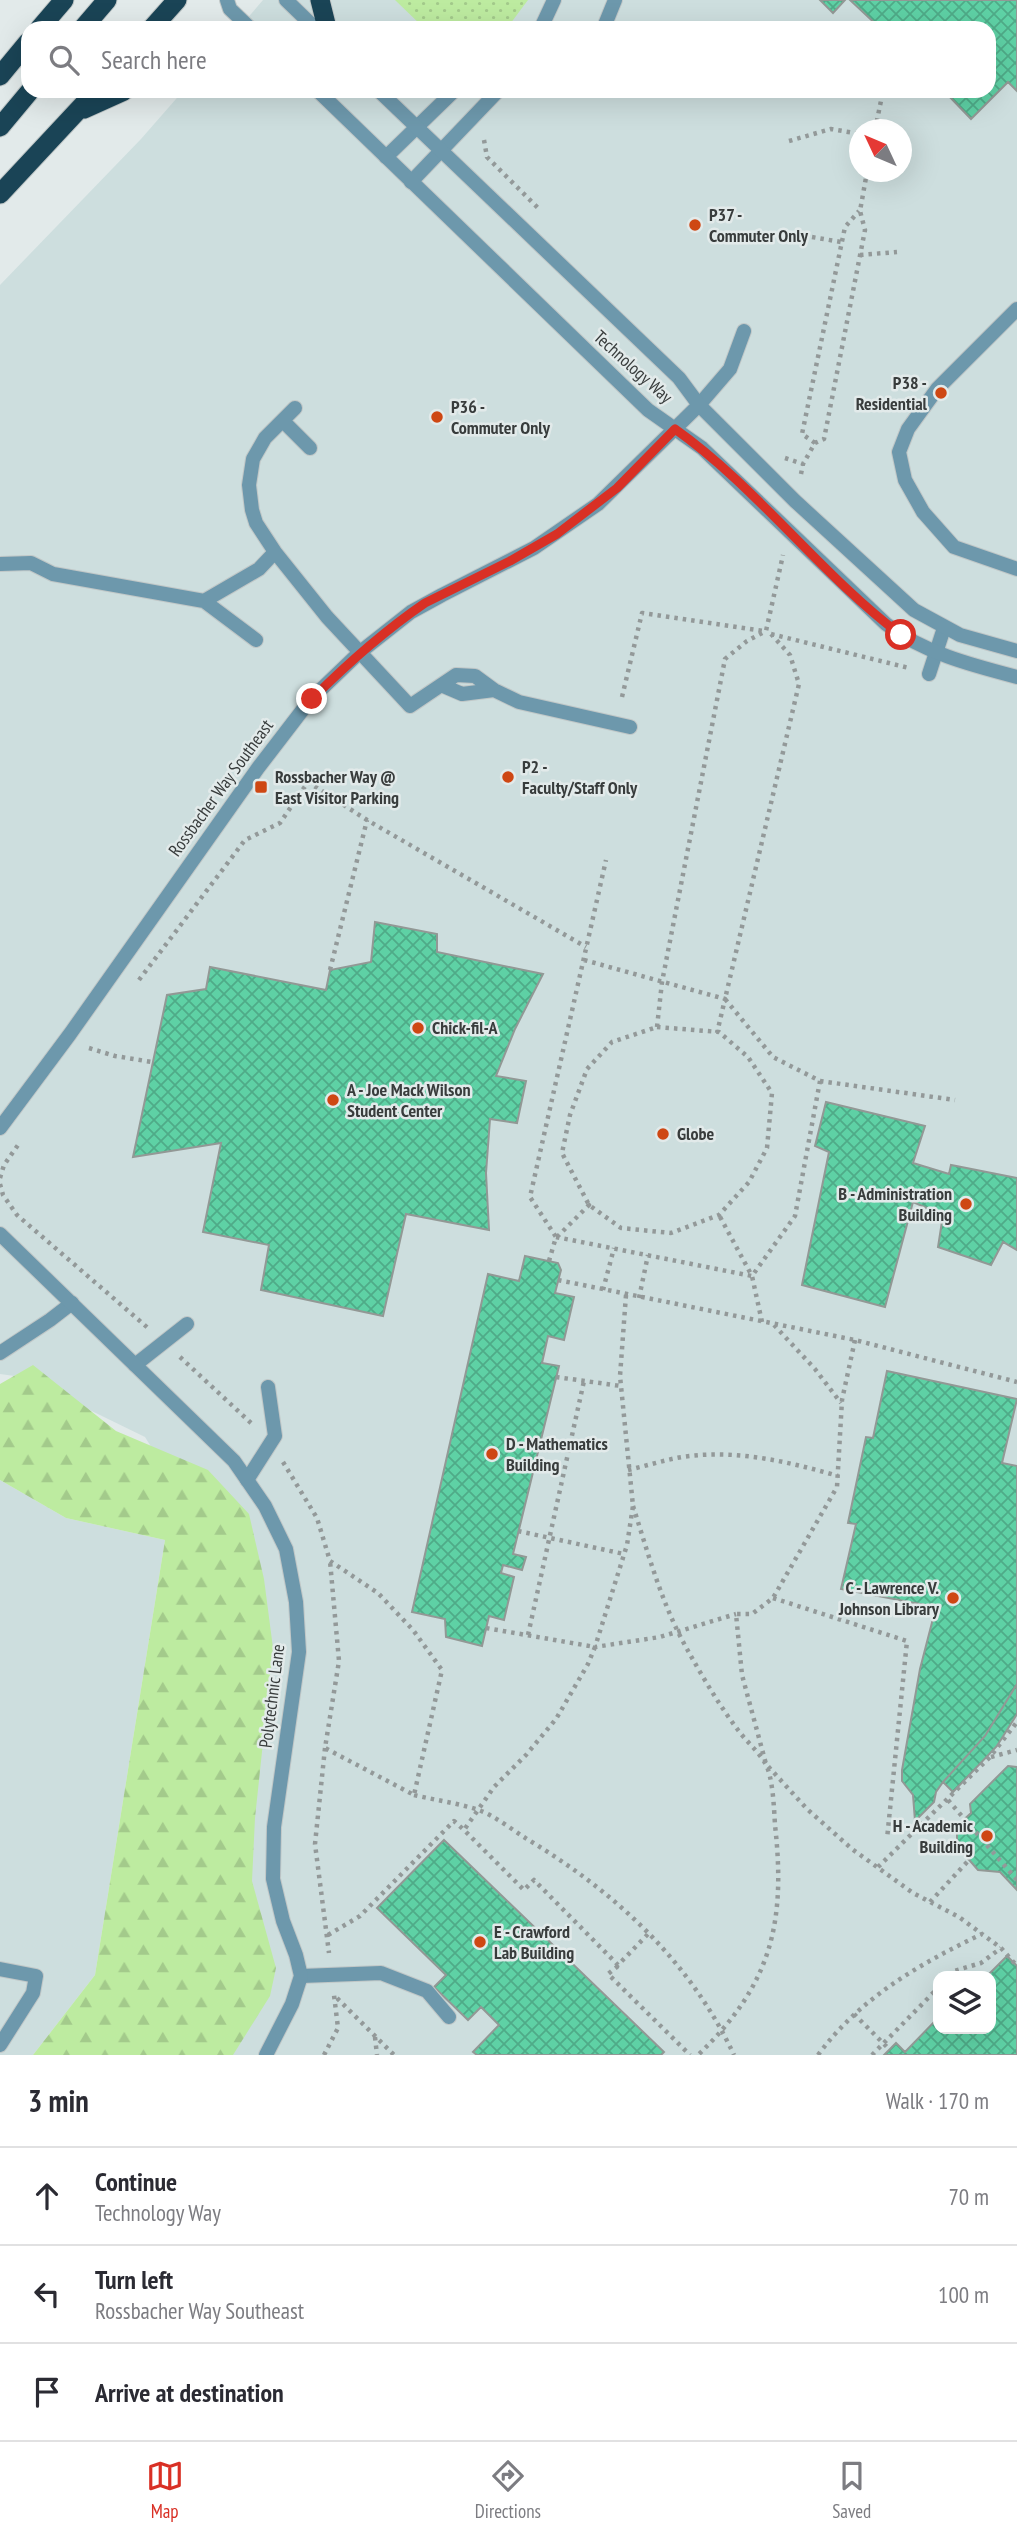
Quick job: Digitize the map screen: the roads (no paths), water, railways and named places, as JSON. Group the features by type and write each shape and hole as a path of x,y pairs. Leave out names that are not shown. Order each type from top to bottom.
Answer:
{"highway":[{"path":"46,21 64,0"},
{"path":"89,21 107,0"},
{"path":"158,21 177,0"},
{"path":"320,0 325,21"},
{"path":"1,75 21,51"},
{"path":"0,127 24,98"},
{"path":"0,194 90,98"},
{"path":"76,113 109,98"}],"street":[{"path":"227,0 230,9 243,21"},
{"path":"286,0 308,21"},
{"path":"544,21 554,0"},
{"path":"606,21 614,0"},
{"name":"Technology Way","path":"325,98 648,410 702,448 886,624 901,635 937,653 1017,677"},
{"name":"Technology Way","path":"386,98 679,379 699,405 898,597 944,628 981,642 1017,651"},
{"path":"386,157 446,98"},
{"path":"411,182 491,98"},
{"path":"1017,309 937,389 908,429 900,452 905,480 923,512 954,547 1017,569"},
{"name":"Rossbacher Way Southeast","path":"0,1128 287,729 312,699 359,653 425,603 534,548 578,520 617,488 699,405 730,369 744,331"},
{"path":"295,408 265,438 253,458 248,485 251,510 256,523 275,552 327,617 410,706 456,675 475,676 494,690 519,702 630,727"},
{"path":"283,421 310,448"},
{"path":"204,601 259,569 275,552"},
{"path":"0,564 31,563 53,574 204,601 256,640"},
{"path":"922,672 937,653 944,628"},
{"name":"Polytechnic Lane","path":"0,1234 234,1461 265,1506 286,1549 296,1602 299,1652 274,1827 273,1880 301,1976"},
{"path":"0,1353 72,1303"},
{"path":"135,1365 187,1324"},
{"path":"247,1480 275,1436 268,1387"},
{"path":"0,1969 36,1976 33,1993 0,2045"},
{"path":"266,2055 292,2004 301,1976 381,1973 427,1991 450,2017"}],"place":[{"name":"P37 - Commuter Only","path":"695,225"},
{"name":"P38 - Residential","path":"941,393"},
{"name":"P36 - Commuter Only","path":"437,417"},
{"name":"P2 - Faculty/Staff Only","path":"508,777"},
{"name":"Rossbacher Way @ East Visitor Parking","path":"261,787"},
{"name":"Chick-fil-A","path":"418,1028"},
{"name":"A - Joe Mack Wilson Student Center","path":"333,1100"},
{"name":"Globe","path":"663,1134"},
{"name":"B - Administration Building","path":"966,1204"},
{"name":"D - Mathematics Building","path":"492,1454"},
{"name":"C - Lawrence V. Johnson Library","path":"953,1598"},
{"name":"H - Academic Building","path":"987,1836"},
{"name":"E - Crawford Lab Building","path":"480,1942"}]}
